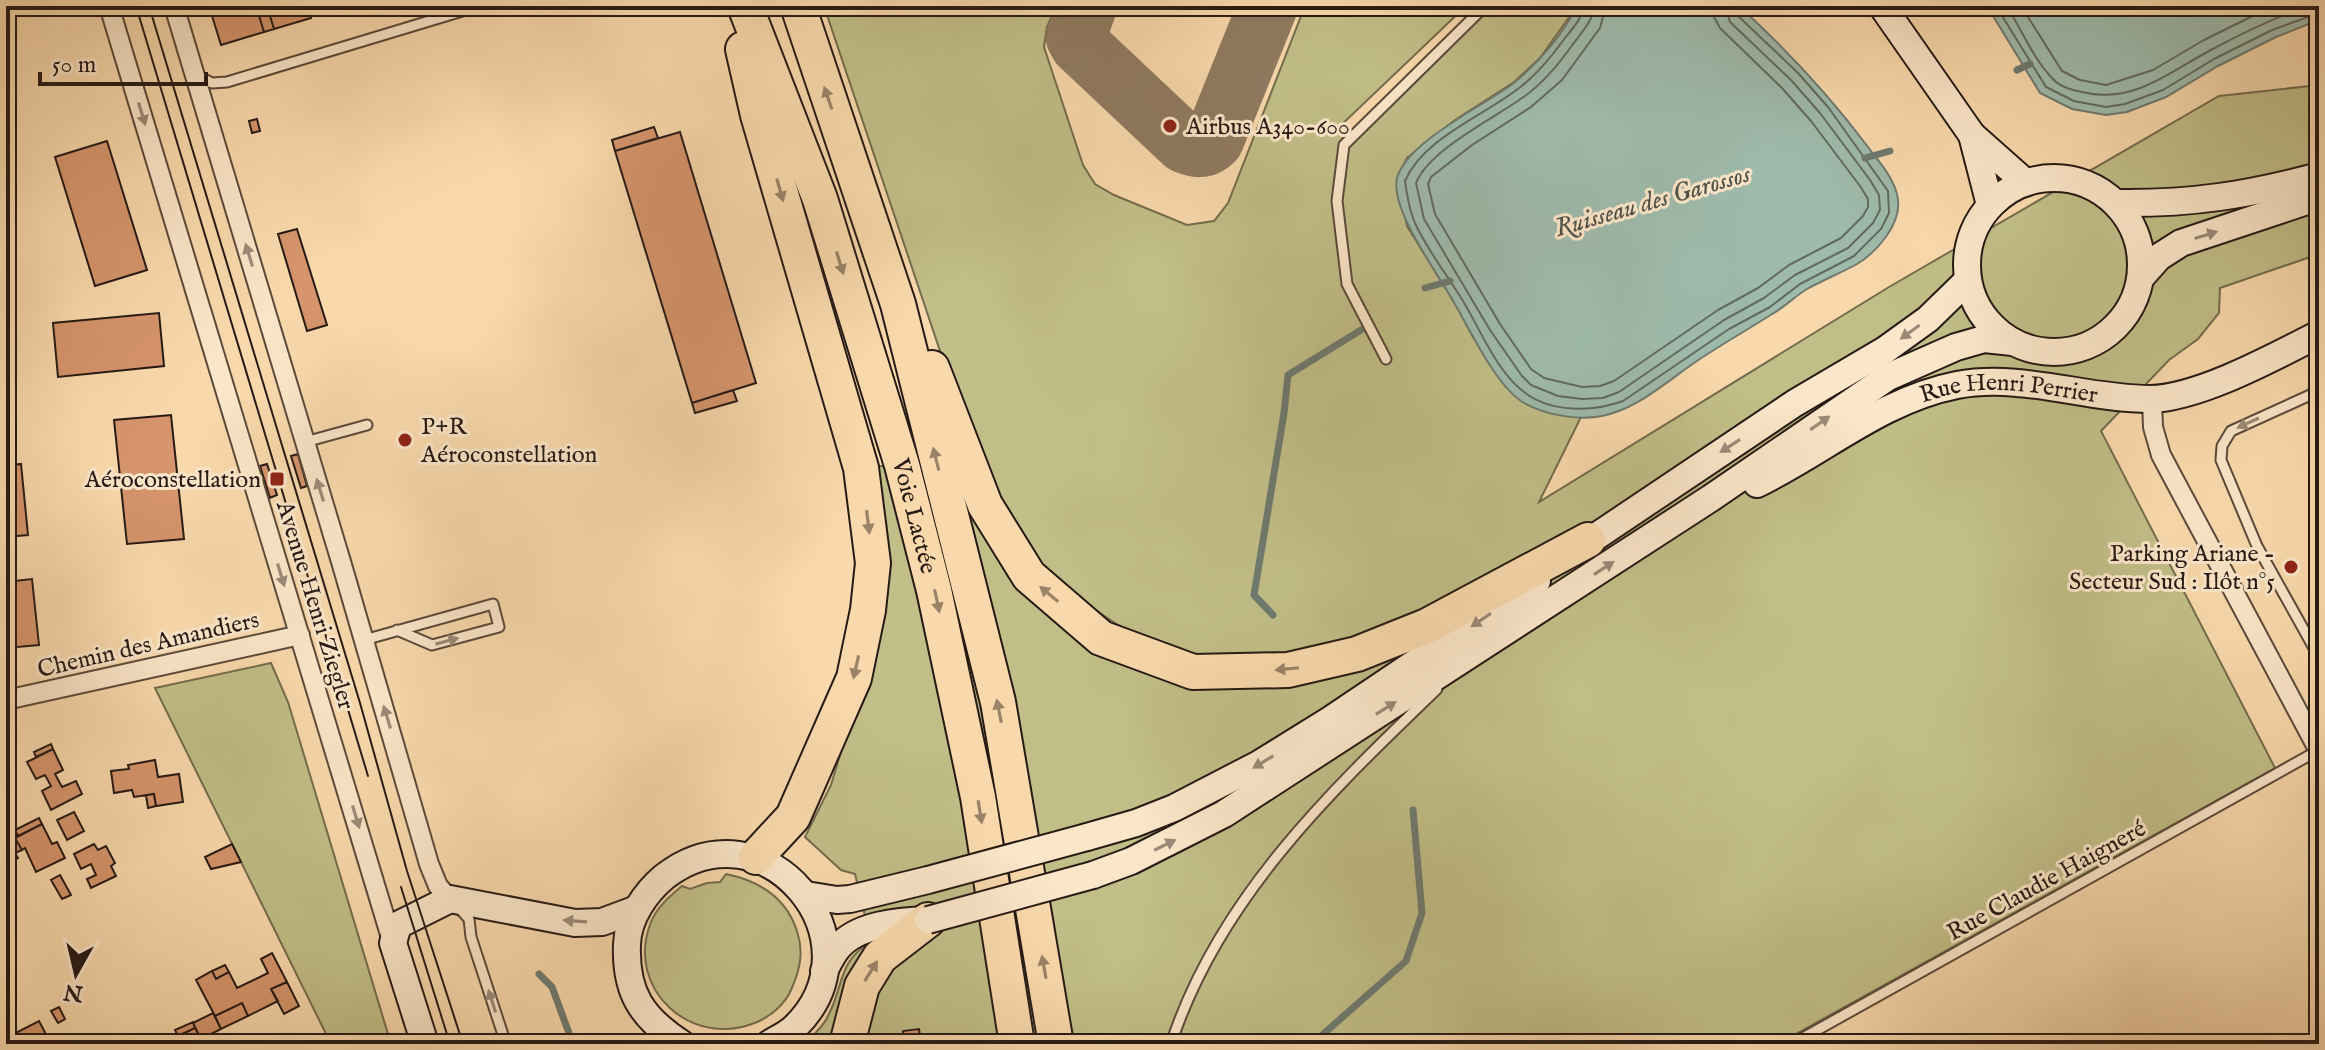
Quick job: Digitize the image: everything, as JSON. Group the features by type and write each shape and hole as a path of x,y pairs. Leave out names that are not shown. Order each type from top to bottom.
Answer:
{"highway":[{"path":"732,6 758,115 861,468 873,563 868,610 854,678 793,817 756,857"},
{"name":"Voie Lactée","path":"745,6 820,199 902,465 934,590 978,797 1017,1044"},
{"name":"Voie Lactée","path":"798,6 898,304 998,702 1056,1044"},
{"path":"898,304 927,354 985,505 1029,576 1101,638 1193,672 1288,670 1357,654 1427,626 1588,540"},
{"path":"847,1044 862,986 880,957 928,920"}],"main road":[{"path":"1882,6 1972,135 2025,182"},
{"path":"1972,135 1990,205"},
{"path":"2117,203 2201,201 2265,190 2319,176"},
{"path":"769,1044 792,1036 815,1000 824,971 838,946 861,932 898,921 928,920 1093,875 1131,861 1224,814 1711,498 1888,377 1956,347 1984,339 2013,342 2040,352 2070,352 2096,342 2118,326 2134,303 2142,276 2136,234 2117,203 2090,185 2058,178 2025,182 1990,205 1975,228 1967,253 1968,280 1976,305 1992,326 2013,342"},
{"path":"2142,276 2159,257 2181,243 2319,197"},
{"path":"806,895 850,899 1136,823 1174,808 1259,764 1522,593 1588,540 1795,403 1885,350 1928,319 1968,280"},
{"name":"Rue Henri Perrier","path":"1711,498 1732,497 1776,475 1863,420 1928,393 1959,385 2030,383 2082,393 2152,399 2194,390 2275,357 2319,334"},
{"path":"682,1044 652,1036 628,973 627,940 637,909 653,886 675,868 701,858 729,855 756,857 792,880 806,895 819,919 825,945 824,971"},
{"path":"425,1044 393,943 398,925 450,899 575,923 602,922 637,909"}],"street":[{"name":"Avenue Henri Ziegler","path":"109,6 393,943"},
{"name":"Avenue Henri Ziegler","path":"174,6 429,864 438,886 450,899"},
{"path":"2152,399 2153,427 2161,455 2319,751"},
{"name":"Chemin des Amandiers","path":"6,700 300,635"}],"lane":[{"path":"194,70 203,80 227,82 479,6"},
{"path":"1386,359 1347,284 1337,201 1344,145 1485,6"},
{"path":"2319,391 2231,431 2222,446 2221,460 2257,546 2319,657"},
{"path":"305,442 367,425"},
{"path":"364,640 397,630 493,604 499,627 432,645 397,630"},
{"path":"1171,1044 1200,972 1225,927 1291,838 1343,779 1480,648"},
{"name":"Rue Claudie Haigneré","path":"1792,1044 2319,751"},
{"path":"450,899 469,919 471,937 506,1044"}],"shaded area":[{"path":"824,6 1056,6 1047,27 1044,47 1083,165 1095,184 1114,195 1187,225 1214,221 1228,203 1305,6 1466,6 1337,129 1351,134 1481,6 1577,6 1540,58 1514,82 1455,120 1407,158 1397,179 1407,226 1474,339 1553,413 1581,417 1539,502 1889,287 2219,96 2319,85 2319,254 2220,288 2219,313 2198,339 2169,360 2101,431 2275,768 1778,1044 806,1044 827,1018 846,967 871,941 855,874 841,870 805,837 831,785 876,635 872,466 882,466 975,515 1070,620 1124,629 1061,587 1018,539 977,461"},
{"path":"271,663 288,702 391,1044 331,1044 155,688"},
{"path":"726,874 761,886 779,900 792,919 800,946 797,975 785,1000 757,1022 733,1029 710,1028 688,1021 670,1008 656,991 647,970 645,947 651,922 673,894 682,886 690,889 720,882"}],"water":[{"path":"1577,6 1739,6 1791,56 1838,109 1886,172 1898,200 1892,228 1865,259 1807,289 1643,399 1610,414 1588,417 1552,414 1530,406 1500,380 1415,238 1397,191 1397,178 1416,151 1431,137 1524,74 1558,37"},
{"path":"1987,6 2319,6 2319,20 2218,66 2166,97 2127,112 2106,115 2072,109 2040,93"}],"building":[{"path":"209,6 256,6 264,32 221,45"},
{"path":"256,6 267,6 274,29 264,32"},
{"path":"267,6 308,6 311,18 274,29"},
{"path":"257,119 260,131 252,133 249,121"},
{"path":"654,127 658,138 615,151 612,140"},
{"path":"680,132 756,383 692,403 615,151"},
{"path":"107,141 147,270 95,286 55,157"},
{"path":"297,229 327,325 307,331 278,234"},
{"path":"159,313 164,366 58,377 53,323"},
{"path":"6,350 15,409 6,410"},
{"path":"733,390 737,401 695,413 692,403"},
{"path":"171,415 184,539 127,544 114,420"},
{"path":"298,454 307,486 301,488 291,456"},
{"path":"21,464 28,535 6,537 6,466"},
{"path":"267,464 277,495 270,498 260,466"},
{"path":"32,579 39,645 6,648 6,582"},
{"path":"51,744 53,749 36,757 34,752"},
{"path":"53,749 63,770 55,774 62,787 76,781 82,794 51,810 42,791 51,786 45,775 36,779 27,762"},
{"path":"155,760 158,777 179,774 183,802 156,806 154,794 134,797 132,790 114,793 111,771 129,769 128,765"},
{"path":"154,794 156,806 148,808 146,795"},
{"path":"74,812 84,831 67,840 57,820"},
{"path":"39,818 42,824 18,836 15,830"},
{"path":"42,824 52,844 57,842 65,858 36,872 25,848 22,850 15,838"},
{"path":"6,834 10,840 15,838 22,850 15,853 18,858 6,864"},
{"path":"94,844 98,850 106,846 115,863 111,866 116,876 91,888 87,879 96,875 91,864 81,869 74,854"},
{"path":"232,844 241,862 211,869 205,857"},
{"path":"60,875 71,895 62,899 51,880"},
{"path":"272,953 287,982 271,989 278,1001 248,1016 242,1003 215,1016 196,980 212,971 216,979 229,972 237,988 268,973 261,959"},
{"path":"225,965 229,972 216,979 212,971"},
{"path":"287,982 299,1006 284,1014 271,989"},
{"path":"242,1003 248,1016 221,1029 215,1016"},
{"path":"59,1007 65,1019 58,1023 51,1011"},
{"path":"213,1013 221,1029 201,1039 193,1023"},
{"path":"39,1021 51,1044 6,1044 6,1031 10,1036"},
{"path":"193,1022 195,1028 178,1036 175,1030"},
{"path":"195,1028 204,1044 182,1044 178,1036"},
{"path":"919,1029 921,1044 904,1044 903,1031"}],"waterway":[{"name":"Ruisseau des Garossos","path":"2017,70 2030,64"},
{"name":"Ruisseau des Garossos","path":"1865,158 1890,151"},
{"name":"Ruisseau des Garossos","path":"1425,288 1450,281"},
{"name":"Ruisseau des Garossos","path":"1273,615 1254,595 1288,375 1361,330"},
{"name":"Ruisseau des Garossos","path":"1312,1044 1406,961 1422,913 1413,810"},
{"path":"539,974 552,987 573,1044"}],"taxiway":[{"path":"1087,6 1076,38 1080,45 1184,143 1200,147 1214,140 1268,6"}],"tram line":[{"path":"136,6 368,776"},
{"path":"149,6 360,703 407,871 463,1044"},
{"path":"401,887 450,1044"}],"place":[{"name":"Airbus A340-600","path":"1170,126"},
{"name":"P+R Aéroconstellation","path":"405,440"},
{"name":"Aéroconstellation","path":"277,479"},
{"name":"Parking Ariane - Secteur Sud : Ilôt n°5","path":"2291,567"}]}
